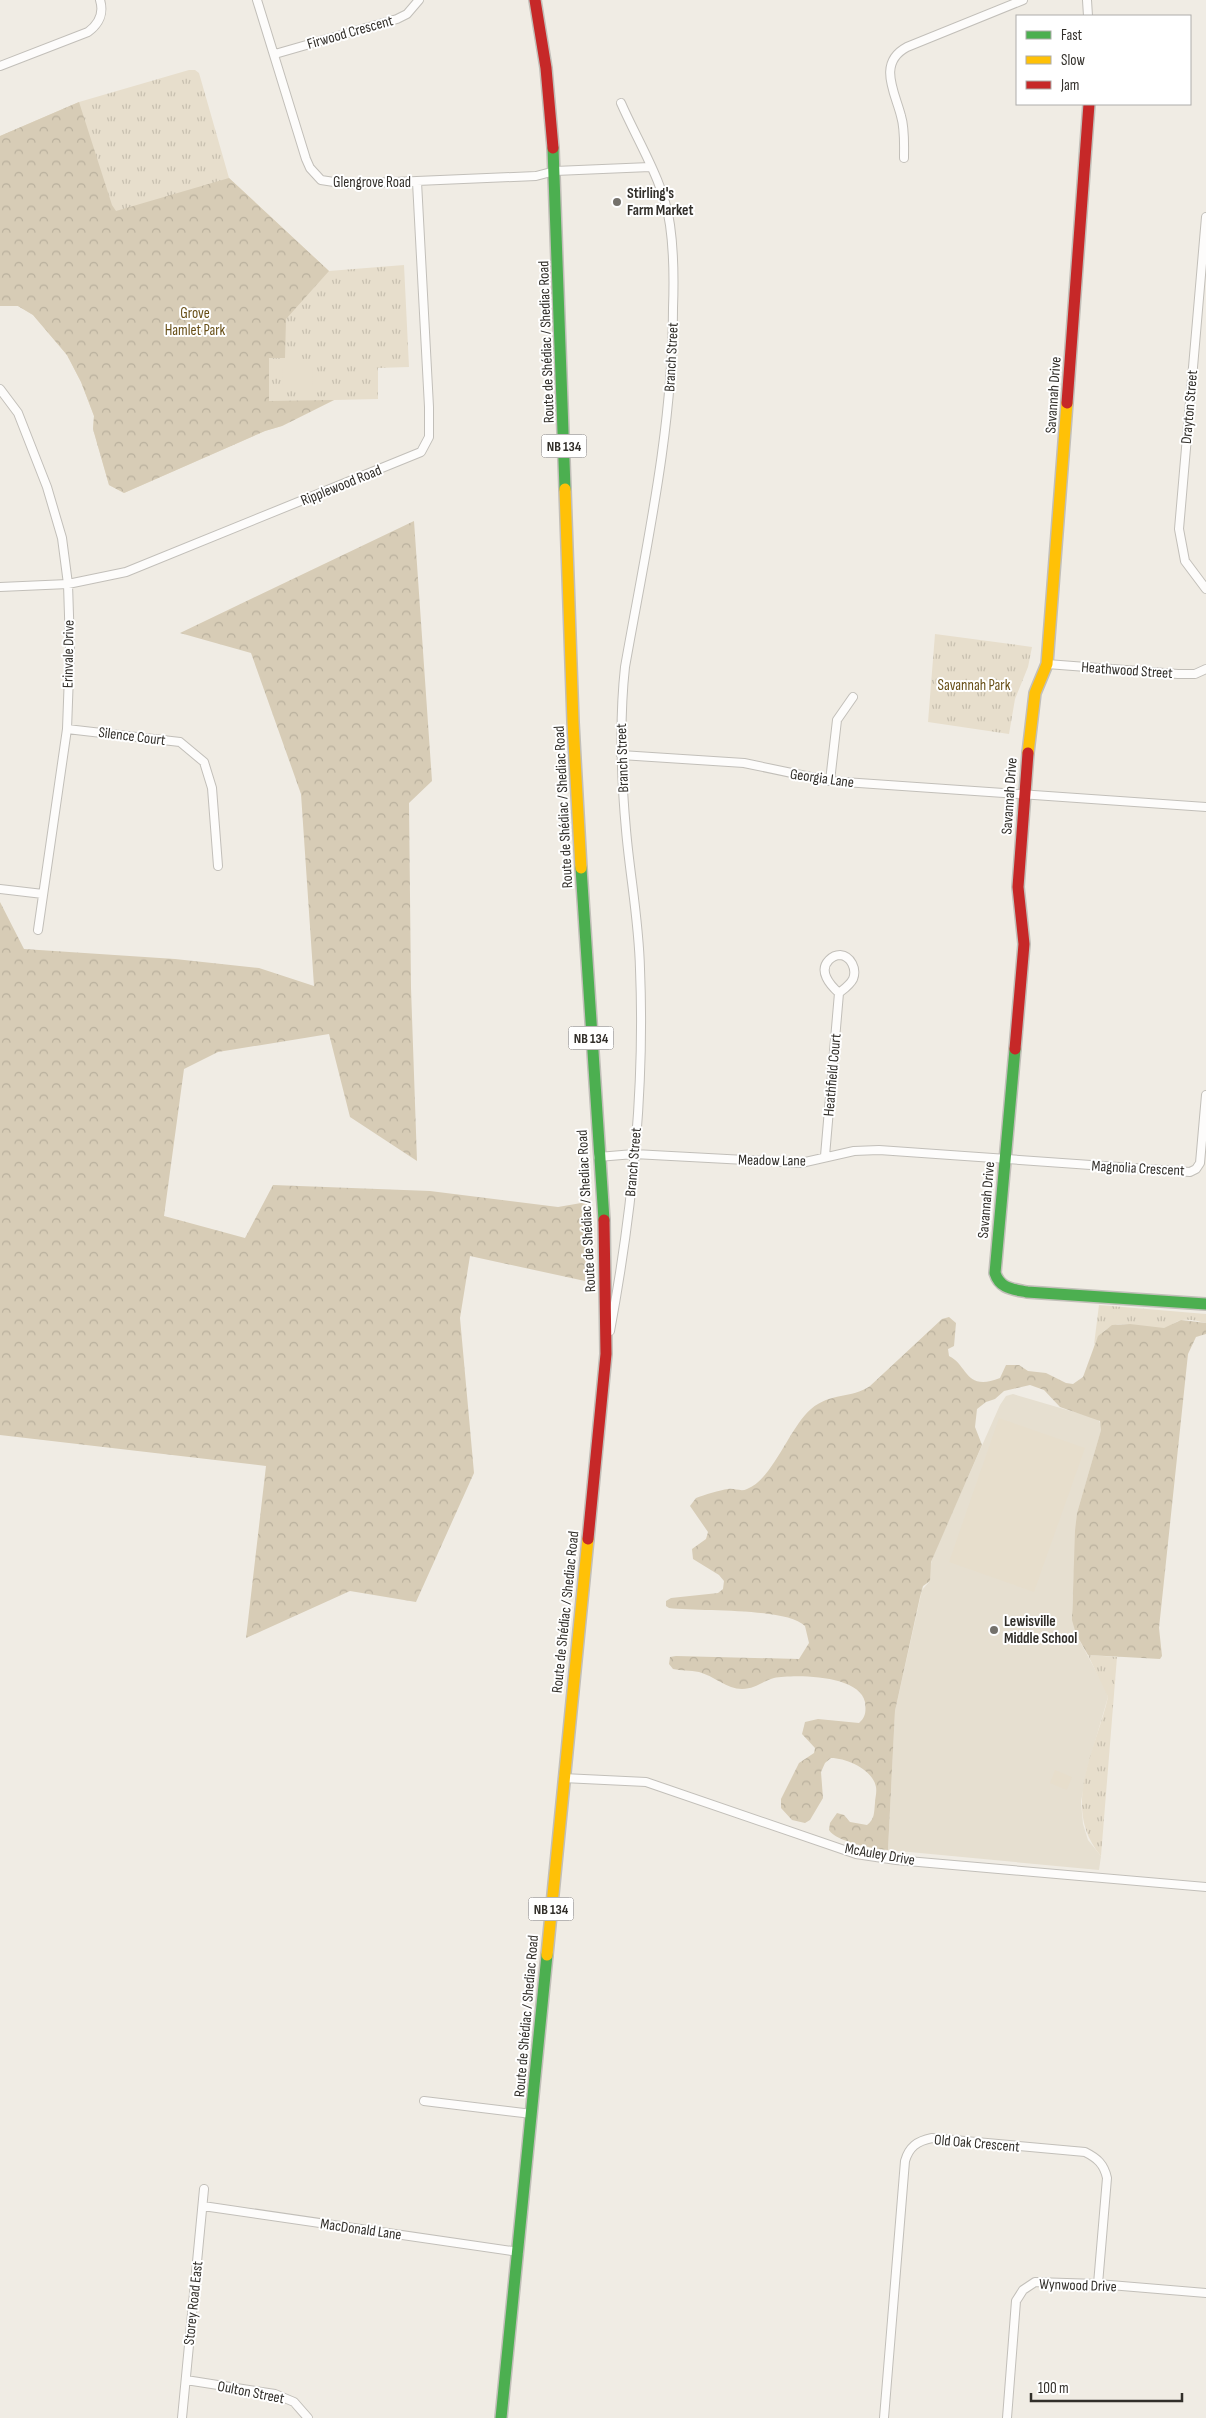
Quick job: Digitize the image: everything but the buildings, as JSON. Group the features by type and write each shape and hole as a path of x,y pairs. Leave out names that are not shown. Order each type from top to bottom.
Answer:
{"main road":[{"name":"Route de Shédiac / Shediac Road","path":"501,2418 519,2252 563,1778 606,1354 605,1236 598,1157 573,722 555,171 546,68 535,0"},
{"name":"Savannah Drive","path":"1089,105 1047,664 1035,692 1030,722 1024,796 1018,887 1024,944 995,1273 996,1280 1003,1288 1106,1299 1206,1304"}],"street":[{"path":"0,66 88,32 94,28 101,14 100,0"},
{"name":"Glengrove Road","path":"256,0 275,54 306,159 321,180 347,184 417,182 536,176 555,171"},
{"name":"Firwood Crescent","path":"275,54 397,20 407,14 419,0"},
{"path":"904,158 901,116 890,77 890,68 895,57 907,47 1023,0"},
{"path":"1087,0 1088,15"},
{"name":"Branch Street","path":"606,1354 624,1256 634,1154 641,1026 640,968 620,755 620,721 625,667 663,453 673,351 674,269 670,224 650,167 621,103"},
{"path":"555,171 650,167"},
{"name":"Ripplewood Road","path":"0,588 68,584 126,572 421,452 428,437 429,408 417,182"},
{"name":"Drayton Street","path":"1206,217 1179,529 1185,561 1206,589"},
{"name":"Erinvale Drive","path":"0,389 18,413 47,487 62,538 68,584 70,647 67,729 38,930"},
{"name":"Heathwood Street","path":"1047,664 1178,674 1195,674 1206,669"},
{"path":"830,781 837,720 853,697"},
{"name":"Silence Court","path":"67,729 180,742 204,762 212,788 218,866"},
{"name":"Georgia Lane","path":"620,755 744,763 830,781 1024,796"},
{"path":"1024,796 1206,807"},
{"path":"0,889 43,894"},
{"path":"839,955 851,961 855,970 848,986 839,993 826,978 824,969 826,962 832,957 839,955"},
{"name":"Heathfield Court","path":"825,1156 839,993"},
{"name":"Magnolia Crescent","path":"1005,1160 1190,1172 1196,1169 1200,1163 1206,1095"},
{"name":"Meadow Lane","path":"598,1157 634,1154 801,1163 825,1156 854,1151 879,1150 1005,1160"},
{"name":"McAuley Drive","path":"563,1778 646,1782 856,1854 896,1860 1206,1887"},
{"path":"424,2101 532,2114"},
{"name":"Old Oak Crescent","path":"884,2418 905,2161 908,2152 914,2145 932,2138 1084,2152 1094,2156 1105,2168 1107,2178 1098,2284"},
{"name":"Storey Road East","path":"182,2418 204,2188"},
{"name":"MacDonald Lane","path":"203,2206 519,2252"},
{"name":"Wynwood Drive","path":"1007,2418 1016,2301 1023,2290 1035,2282 1098,2284 1206,2293"},
{"name":"Oulton Street","path":"186,2380 275,2394 294,2402 308,2418"}],"shaded area":[{"name":"Lewisville Middle School","path":"1013,1394 1098,1419 1102,1427 1077,1513 1072,1610 1076,1634 1108,1697 1087,1769 1081,1802 1083,1824 1088,1840 1101,1856 1099,1870 888,1850 895,1711 922,1590 930,1581 930,1567 933,1556 1000,1405 1006,1396"}],"green space":[{"name":"Grove Hamlet Park","path":"189,70 195,70 199,73 229,178 329,271 404,265 409,367 378,368 378,399 334,400 282,426 265,431 124,493 109,485 93,429 94,416 81,382 67,355 33,315 18,306 0,306 0,136 79,102"},
{"name":"Grove Hamlet Park","path":"79,102 112,205 116,211 229,178 329,271 286,319 285,358 269,358 269,401 334,400 282,426 265,431 124,493 109,485 93,429 94,416 81,382 67,355 33,315 18,306 0,306 0,136"},
{"path":"282,366 312,366 313,388 283,388"},
{"path":"414,521 432,781 409,803 411,988 417,1161 350,1117 329,1034 218,1052 184,1069 164,1216 245,1238 273,1185 430,1191 558,1207 587,1202 585,1281 470,1256 460,1318 474,1473 416,1602 350,1591 246,1638 266,1466 0,1435 0,902 24,949 175,959 259,968 314,986 301,794 251,653 180,633"},
{"name":"Savannah Park","path":"935,634 1032,647 1028,667 1015,699 1009,734 928,722"},
{"path":"1099,1305 1206,1314 1206,1323 1181,1320 1164,1328 1125,1324 1117,1325 1101,1334 1094,1345"},
{"path":"949,1317 956,1323 954,1346 948,1349 949,1356 955,1360 968,1376 980,1382 1000,1378 1006,1365 1019,1365 1028,1371 1046,1373 1066,1383 1073,1384 1083,1377 1098,1336 1112,1325 1130,1324 1164,1328 1181,1320 1206,1323 1206,1334 1196,1337 1188,1354 1159,1628 1162,1656 1160,1659 1088,1655 1076,1634 1072,1620 1077,1513 1101,1430 1100,1421 1060,1407 1044,1390 1030,1385 1004,1391 995,1399 986,1402 977,1409 975,1427 982,1445 931,1562 930,1581 923,1586 895,1711 888,1850 847,1841 839,1838 829,1830 830,1823 837,1813 844,1815 850,1822 867,1825 873,1818 876,1791 874,1781 865,1770 844,1760 831,1758 825,1763 821,1772 823,1798 810,1820 805,1823 792,1820 781,1808 781,1799 799,1763 814,1753 815,1748 802,1734 805,1722 818,1719 859,1723 865,1711 865,1702 861,1693 852,1686 840,1681 796,1676 774,1678 751,1688 742,1689 726,1685 699,1672 673,1669 669,1664 670,1657 676,1656 799,1659 809,1643 805,1626 795,1620 761,1613 669,1608 666,1606 666,1601 671,1598 718,1593 723,1589 724,1581 719,1575 693,1559 692,1549 706,1539 708,1532 690,1506 696,1498 731,1489 745,1490 756,1483 765,1475 795,1428 811,1409 826,1400 856,1393 870,1386 942,1319"},
{"path":"999,1418 1085,1448 1034,1592 949,1562"},
{"path":"1088,1655 1117,1657 1101,1856 1089,1838 1083,1818 1082,1799 1090,1758 1108,1697"},
{"path":"1055,1770 1072,1777 1067,1790 1050,1783"}],"traffic: fast":[{"path":"553,148 565,489"},
{"path":"581,868 604,1220"},
{"path":"1015,1049 995,1273 997,1278 1004,1285 1012,1289 1027,1292 1206,1304"},
{"path":"501,2418 547,1955"}],"traffic: slow":[{"path":"1028,753 1035,693 1047,664 1067,403"},
{"path":"565,489 573,722 581,868"},
{"path":"547,1955 588,1539"}],"traffic: jam":[{"path":"535,0 546,68 553,148"},
{"path":"1067,403 1089,105"},
{"path":"1015,1049 1024,944 1018,887 1028,753"},
{"path":"588,1539 606,1354 604,1220"}],"place":[{"name":"Stirling's Farm Market","path":"617,202"},
{"name":"Lewisville Middle School","path":"994,1630"}]}
